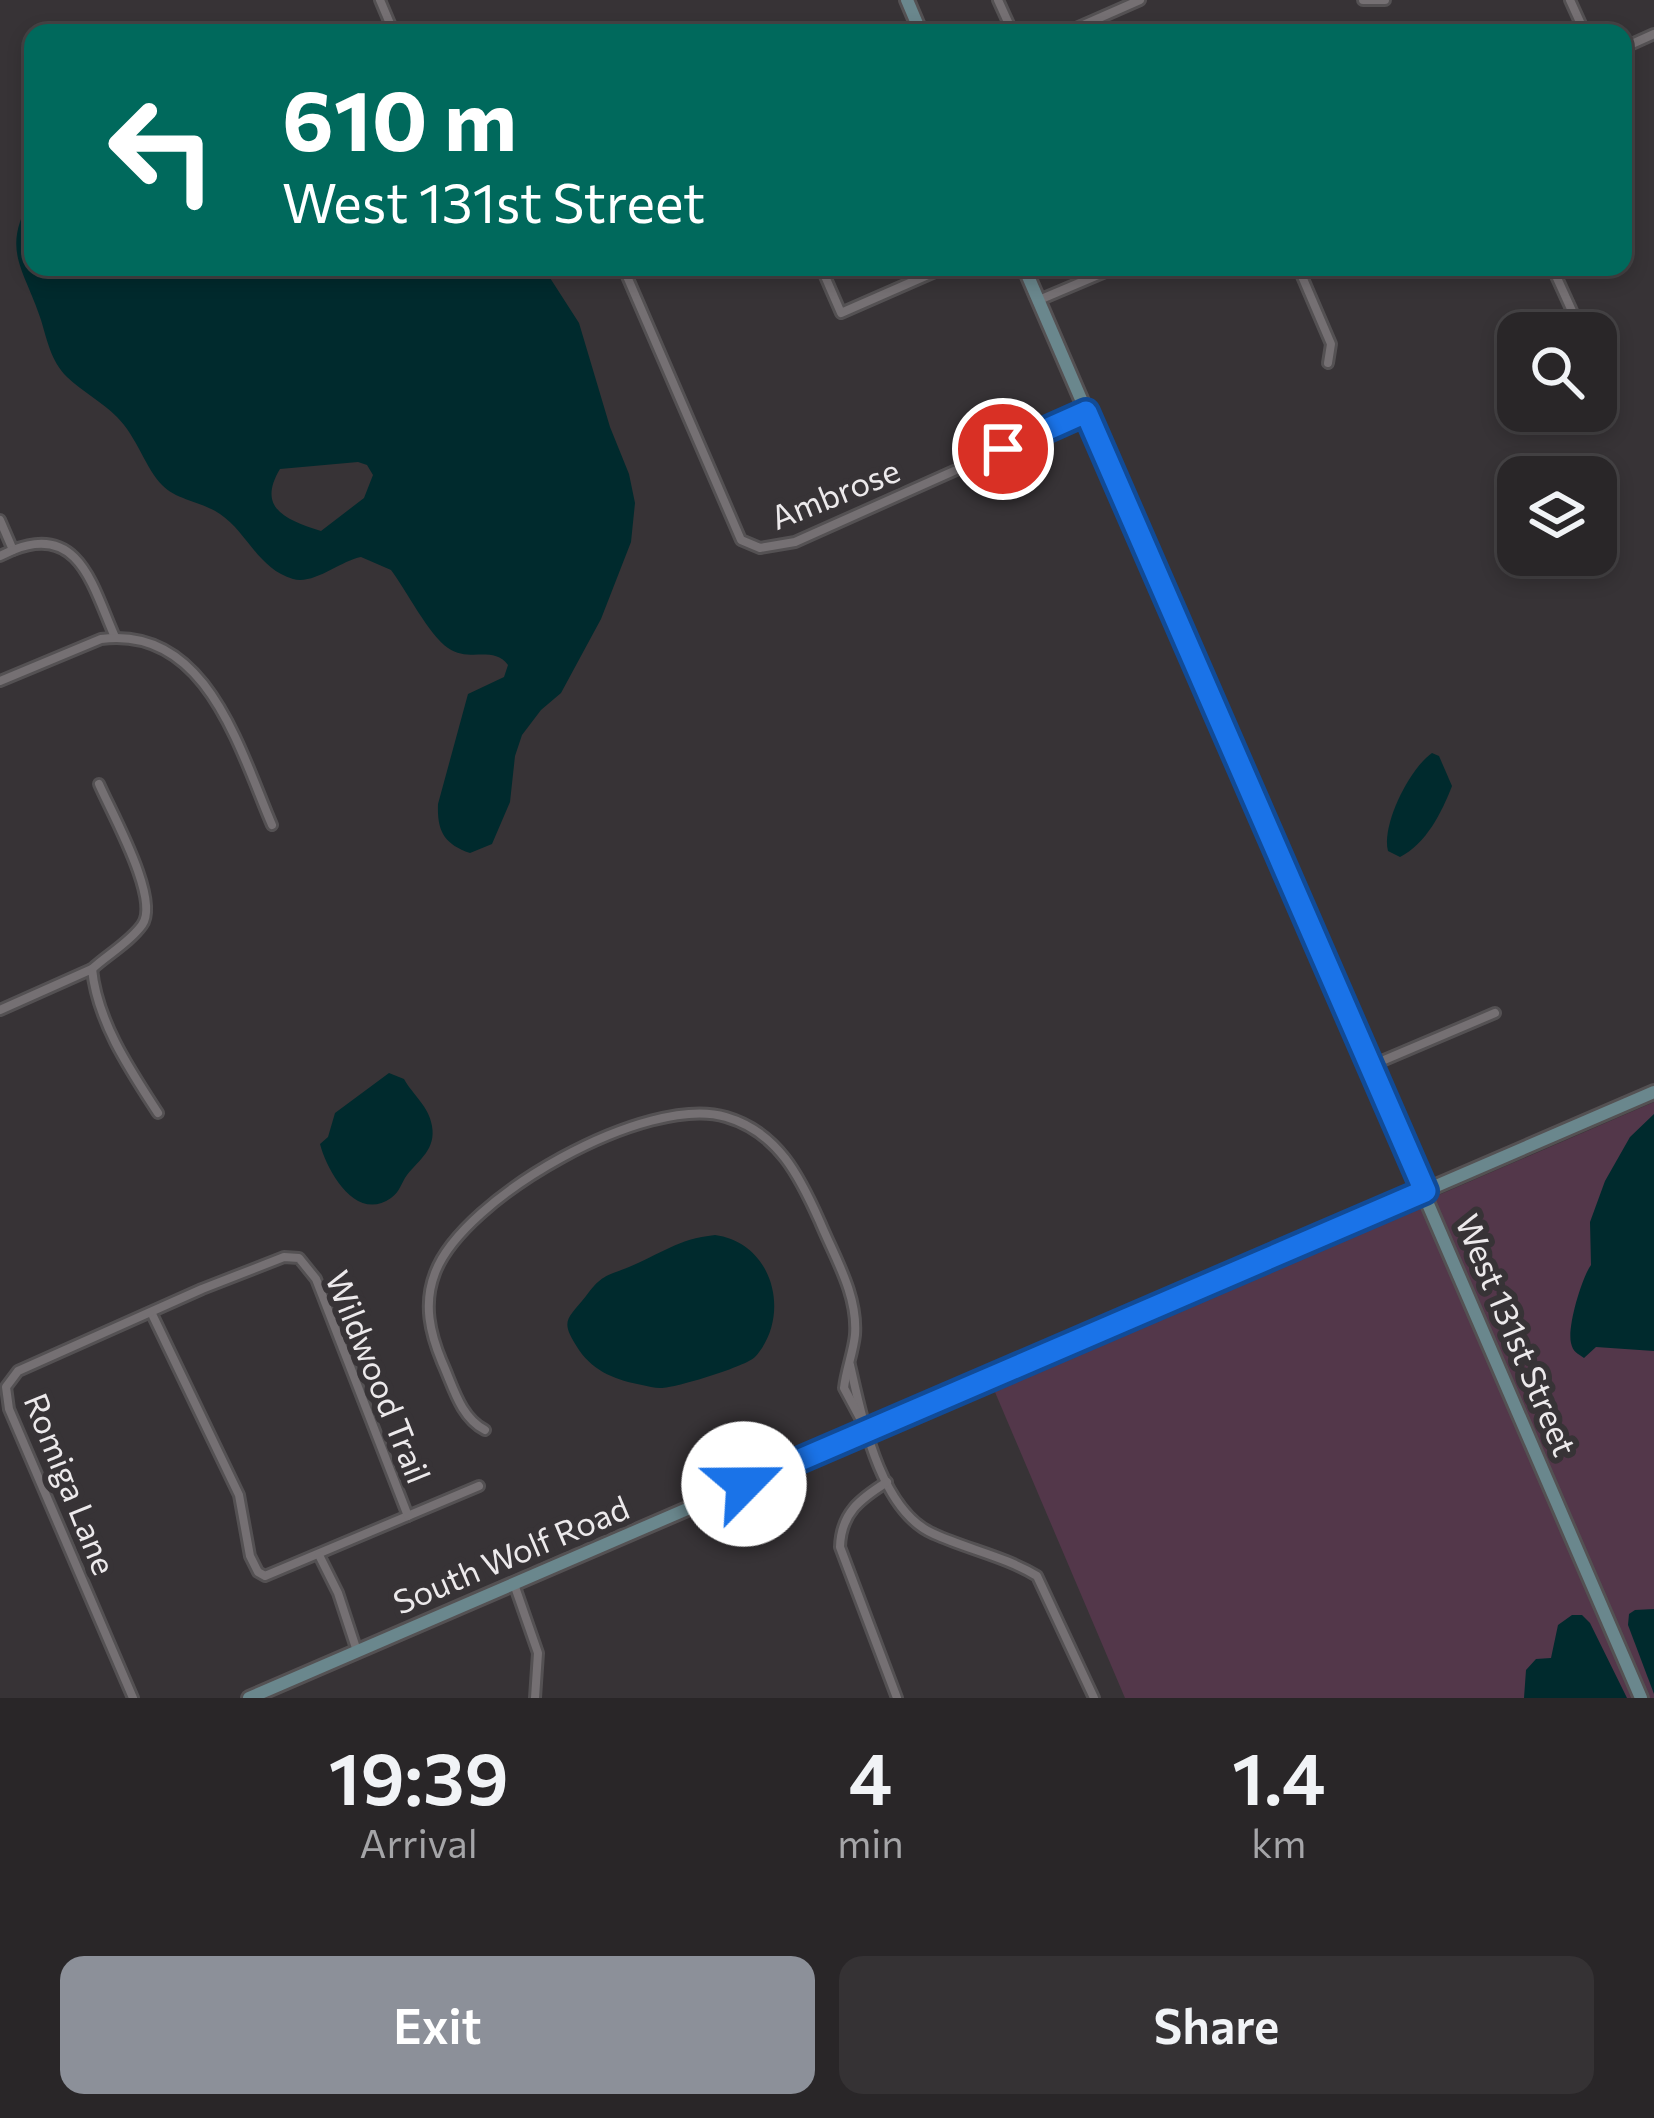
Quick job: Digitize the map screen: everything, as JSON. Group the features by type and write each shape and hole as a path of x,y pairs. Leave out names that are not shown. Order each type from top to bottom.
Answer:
{"street":[{"path":"1085,24 1140,0"},
{"path":"1363,0 1385,0"},
{"name":"Ambrose","path":"628,276 741,540 752,547 795,542 1086,412"},
{"path":"825,276 841,313 926,276"},
{"name":"West 131st Street","path":"1028,276 1641,1698"},
{"path":"1039,300 1096,276"},
{"path":"1302,276 1330,344 1328,363"},
{"path":"1556,276 1572,311"},
{"path":"0,520 13,550"},
{"path":"0,556 34,542 49,542 75,556 115,637"},
{"path":"0,681 86,644 115,637 157,644 193,670 226,718 272,825"},
{"path":"0,1010 92,969 141,928 147,909 139,874 99,784"},
{"path":"92,969 107,1023 158,1113"},
{"path":"1370,1066 1495,1013"},
{"name":"South Wolf Road","path":"250,1698 1654,1092"},
{"path":"485,1430 464,1411 432,1334 429,1297 440,1261 500,1196 528,1174 645,1122 676,1114 714,1114 741,1123 766,1137 795,1169 854,1304 850,1364 867,1431 897,1504 913,1523 1037,1576 1094,1698"},
{"name":"Romiga Lane","path":"133,1698 9,1409 6,1387 18,1371 263,1265 284,1257 298,1258"},
{"name":"Wildwood Trail","path":"298,1258 316,1279 408,1516"},
{"path":"152,1314 239,1495 250,1556 265,1576 478,1486"},
{"path":"887,1482 853,1506 840,1547 897,1698"},
{"path":"320,1555 357,1652"},
{"path":"514,1583 538,1653 535,1698"}],"shaded area":[{"path":"1654,1102 1654,1698 1125,1698 989,1378 1404,1210"}],"water":[{"path":"24,212 24,275 16,244"},
{"path":"24,276 549,276 579,323 635,503 631,542 601,619 561,693 522,735 510,802 492,844 470,853 448,841 439,822 438,804 468,694 504,677 508,665 495,656 448,648 391,570 361,557 310,579 281,574 220,514 162,485 124,425 67,377 53,357","holes":["358,462 367,465 373,475 364,498 321,531 287,517 273,503 273,483 280,469"]},
{"path":"1432,753 1439,756 1452,786 1425,836 1400,857 1388,851 1393,813 1415,771"},
{"path":"389,1073 404,1079 424,1106 432,1141 394,1196 366,1204 336,1180 320,1144 328,1137 335,1113"},
{"path":"1654,1114 1654,1351 1596,1347 1584,1358 1573,1348 1570,1336 1576,1302 1591,1265 1590,1222 1605,1181 1630,1137"},
{"path":"715,1235 751,1252 771,1284 773,1322 755,1357 709,1376 660,1388 615,1378 585,1358 567,1326 596,1284 680,1243"},
{"path":"1654,1609 1654,1694 1628,1625 1629,1614 1635,1610"},
{"path":"1572,1615 1582,1615 1590,1623 1627,1698 1524,1698 1526,1670 1536,1659 1551,1658 1558,1625"}],"route":[{"path":"744,1484 1425,1191 1086,412 1003,449"}]}
